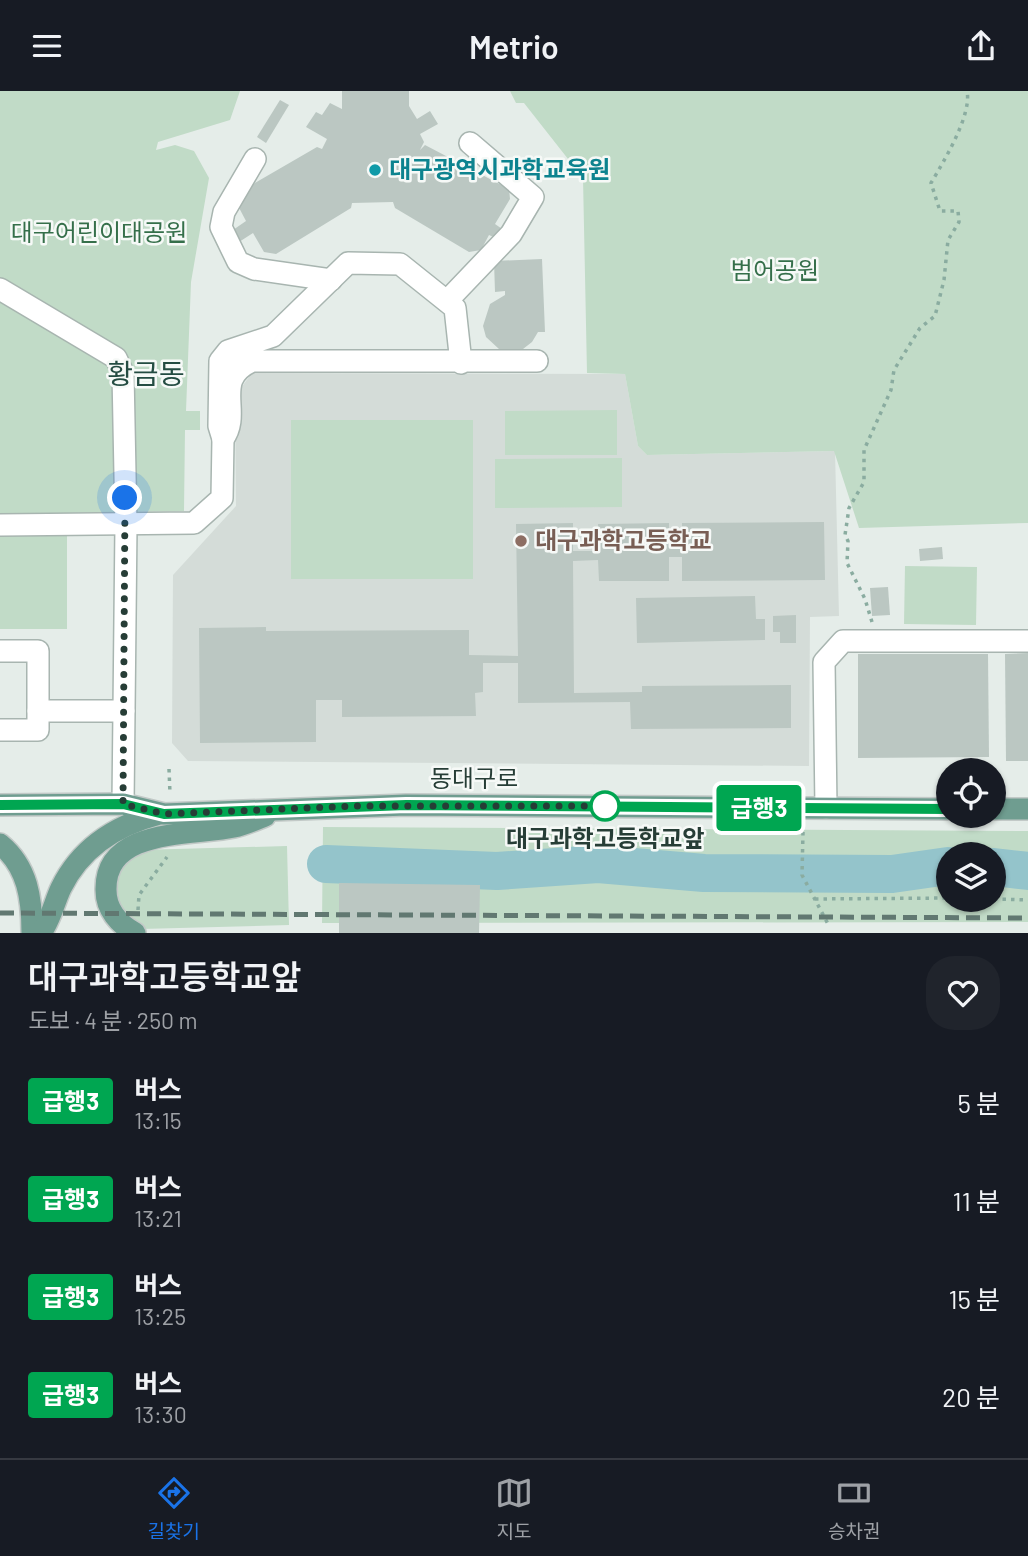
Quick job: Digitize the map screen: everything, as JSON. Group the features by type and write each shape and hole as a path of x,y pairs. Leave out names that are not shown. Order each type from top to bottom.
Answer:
{"main road":[{"name":"동대구로","path":"0,805 123,804 161,813 406,805 936,809"},
{"path":"135,933 114,916 107,899 109,870 124,850 142,841 236,827 283,809"},
{"path":"1006,809 1028,809"},
{"path":"41,933 50,921 65,879 95,844 133,820 161,813"},
{"path":"0,844 26,875 32,909 32,933"}],"street":[{"path":"447,302 511,235 533,197 470,143"},
{"path":"255,159 224,212 222,227 238,262 254,268 331,280"},
{"path":"0,525 194,523 222,498 220,361 228,351 273,336 348,263 400,264 456,308 461,363"},
{"path":"0,289 116,358 123,373 126,525 123,804"},
{"path":"223,439 230,430 230,380 242,366 252,361 537,362"},
{"path":"826,808 824,662 844,641 1028,641"},
{"path":"0,651 38,651 38,730 0,730"},
{"path":"38,711 124,711"}],"path":[{"path":"877,641 865,599 846,563 847,519 849,507 864,482 864,450 891,390 894,370 920,328 935,316 944,280 948,240 959,222 958,211 940,211 931,183 955,139 967,109 967,91"},
{"path":"803,832 802,876 828,923"},
{"path":"815,899 936,898"},
{"path":"1006,899 1028,899"}],"shaded area":[{"name":"대구과학고등학교","path":"252,373 625,374 638,446 647,455 835,451 839,616 810,617 809,766 188,761 172,743 173,575 236,506 235,396"}],"green space":[{"name":"대구어린이대공원","path":"0,91 240,91 230,120 158,142 156,150 175,145 194,151 209,178 191,282 186,411 200,411 200,430 185,430 184,511 67,513 67,629 0,629"},
{"name":"범어공원","path":"510,91 1028,91 1028,523 859,528 834,451 647,455 638,446 625,374 587,373 583,178 524,103 516,103"},
{"path":"617,410 617,455 505,455 505,411"},
{"path":"291,420 473,420 473,579 291,579"},
{"path":"622,458 622,507 495,508 495,459"},
{"path":"905,566 977,567 976,625 904,624"},
{"path":"323,827 1028,831 1028,922 322,923"},
{"path":"287,846 289,925 141,929 123,918 112,879 116,870 139,850"}],"building":[{"name":"대구광역시과학교육원","path":"342,91 409,91 409,106 417,119 430,111 438,124 420,134 424,142 420,150 425,145 509,189 510,199 495,224 505,231 500,240 489,235 481,250 469,252 395,208 393,202 352,203 351,208 276,254 264,252 253,233 239,242 233,230 246,221 236,202 243,190 317,147 322,149 327,139 306,127 316,112 322,115 330,103 342,109"},
{"path":"280,100 289,105 266,143 257,137"},
{"path":"542,259 545,332 538,332 532,342 523,349 499,349 486,337 483,326 490,304 505,295 505,291 495,292 494,261"},
{"path":"824,522 825,580 682,581 682,557 669,557 669,581 599,581 598,560 573,561 574,693 642,692 642,686 791,685 791,728 631,729 630,702 518,703 518,663 483,663 483,692 475,693 476,716 342,717 342,700 316,700 316,742 200,743 199,628 266,627 266,631 469,630 469,655 518,656 516,524 573,523 573,551 598,551 598,524 669,523 669,548 682,548 682,523"},
{"path":"942,547 943,559 920,561 919,549"},
{"path":"888,587 890,615 872,616 870,588"},
{"path":"755,596 756,619 765,619 765,640 637,643 636,598"},
{"path":"796,615 796,643 780,643 780,632 773,632 773,616"},
{"path":"1028,653 1028,761 1006,761 1005,654"},
{"path":"858,654 988,654 989,757 858,758"},
{"path":"339,883 480,885 479,933 339,933"}],"waterway":[{"path":"326,864 497,871 598,864 704,873 892,874 936,868"},
{"path":"1006,868 1028,871"}],"railway":[{"path":"0,913 1028,918"}],"bus line":[{"name":"급행3","path":"0,805 123,804 164,814 406,805 936,809"}],"place":[{"name":"대구광역시과학교육원","path":"375,170"},
{"name":"대구과학고등학교","path":"521,541"},
{"name":"대구과학고등학교앞","path":"605,806"}],"district":[{"name":"황금동","path":"146,374"}],"route":[{"path":"125,498 123,804 164,814 357,806 605,806"}]}
